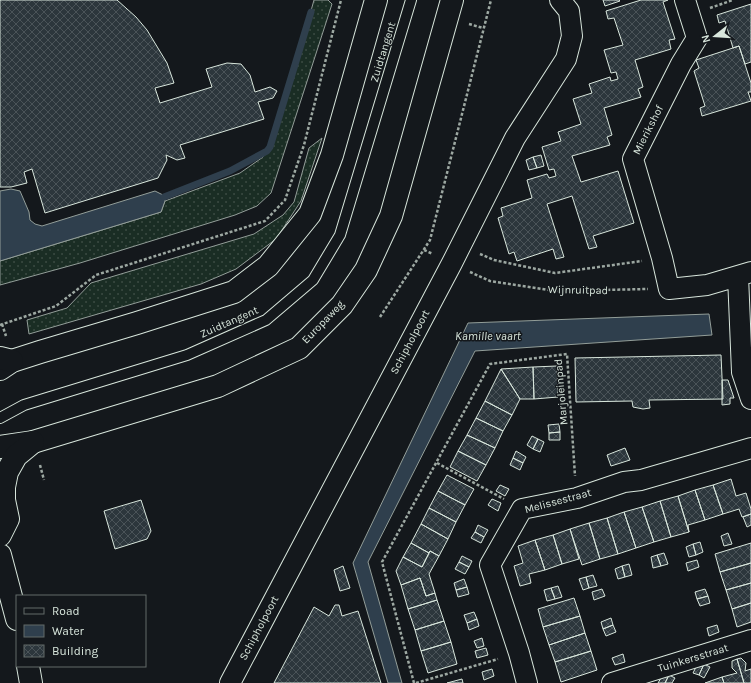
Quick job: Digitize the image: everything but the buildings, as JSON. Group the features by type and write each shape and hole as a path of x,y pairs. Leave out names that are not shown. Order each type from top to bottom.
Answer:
{"main road":[{"path":"4,363 234,292 268,266 310,214 332,155 376,0"},
{"name":"Europaweg","path":"0,447 34,442 218,386 299,348 342,305 366,270 391,216 452,0"},
{"path":"0,535 8,519 4,500 4,486 7,472 16,456 34,442"},
{"path":"0,555 16,615"},
{"path":"28,667 31,683"}],"street":[{"name":"Schipholpoort","path":"230,683 456,255 516,138 566,59 572,36 569,11 560,0"},
{"name":"Mierikshof","path":"669,289 662,258 633,159 681,64 697,38 686,0"},
{"path":"669,289 707,284 744,274 742,372 751,399"},
{"name":"Melissestraat","path":"527,683 490,565 522,509 576,498 624,482 641,480 751,448"},
{"name":"Tuinkersstraat","path":"612,683 751,640"}],"lane":[{"name":"Zuidtangent","path":"0,418 24,405 186,355 266,320 313,280 340,235 411,0"}],"path":[{"path":"0,325 56,306 96,275 264,221 285,200 304,145 341,0"},
{"path":"380,317 430,240 491,0"},
{"name":"Wijnruitpad","path":"424,250 456,255 490,281 555,292 669,289"},
{"path":"456,255 494,260 555,273 662,258"},
{"name":"Marjoleinpad","path":"518,653 415,683 382,562 490,364 567,354 576,498"},
{"path":"437,463 522,509"}],"green space":[{"path":"314,0 328,0 332,4 271,193 257,206 235,215 80,263 0,285 0,261 161,212 165,201 240,173 263,157 270,147 291,82"},
{"path":"322,138 301,201 276,239 236,269 201,284 29,334 27,320 67,308 91,283 254,234 283,215 294,202 309,148"}],"water":[{"path":"11,189 20,191 29,212 30,220 35,224 42,226 155,191 163,195 165,201 161,212 0,261 0,191"},
{"name":"Kamille vaart","path":"709,314 712,335 475,351 368,562 402,683 388,683 353,563 468,323"}],"waterway":[{"path":"164,197 230,171 267,151 270,147 311,12"}]}
